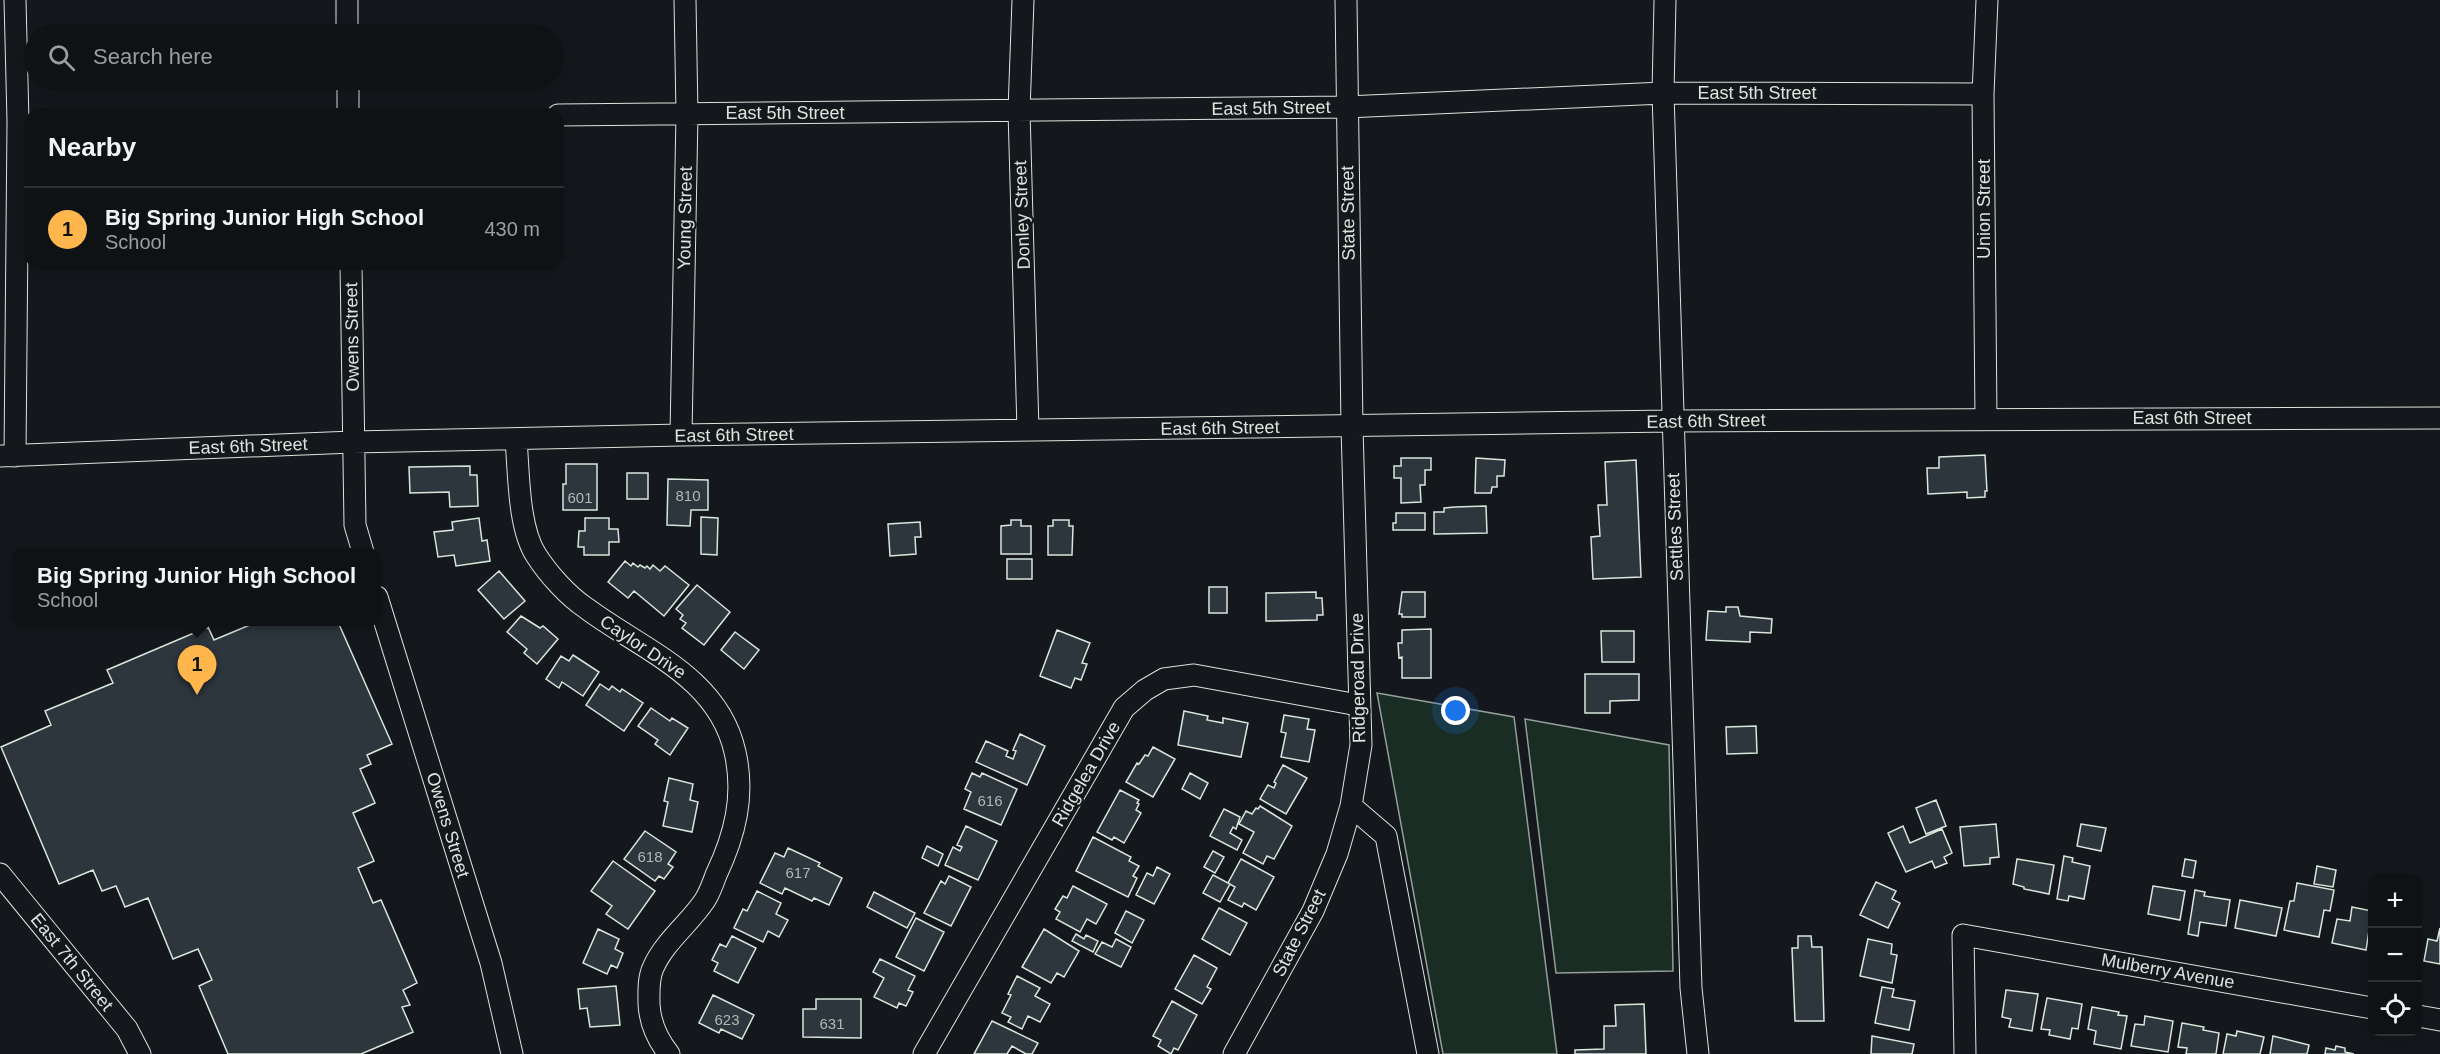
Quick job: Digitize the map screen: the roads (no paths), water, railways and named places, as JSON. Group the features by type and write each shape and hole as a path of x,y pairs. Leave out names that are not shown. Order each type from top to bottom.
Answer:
{"street":[{"path":"8,456 16,121 15,0"},
{"path":"346,0 347,24"},
{"name":"Young Street","path":"681,435 687,114 686,0"},
{"name":"Donley Street","path":"1023,0 1019,111 1028,430"},
{"name":"State Street","path":"1346,0 1352,427"},
{"name":"Settles Street","path":"1665,0 1663,93 1672,421 1691,988 1698,1054"},
{"name":"Union Street","path":"1986,419 1983,94 1987,0"},
{"path":"348,90 348,108"},
{"name":"East 5th Street","path":"564,115 1346,107 1663,93 1983,94"},
{"name":"Owens Street","path":"351,270 355,525 362,548"},
{"name":"East 6th Street","path":"8,456 353,442 681,435 1672,421 2440,417"},
{"name":"Ridgeroad Drive","path":"1351,806 1361,745 1352,427"},
{"name":"Caylor Drive","path":"516,440 522,517 535,554 584,607 678,668 708,695 724,721 735,750 740,780 738,814 728,850 705,899 652,969 649,992 650,1022 669,1054"},
{"name":"Owens Street","path":"381,610 491,963 512,1054"},
{"name":"Ridgelea Drive","path":"924,1054 1124,708 1145,690 1164,679 1194,675 1359,705"},
{"path":"1351,806 1386,836 1428,1054"},
{"name":"State Street","path":"1234,1054 1313,911 1337,854 1351,806"},
{"name":"East 7th Street","path":"0,874 127,1029 140,1054"},
{"name":"Mulberry Avenue","path":"1965,1054 1963,935 2368,1007"},
{"path":"2422,1017 2440,1020"}],"place":[{"name":"Big Spring Junior High School","path":"197,695"}]}
